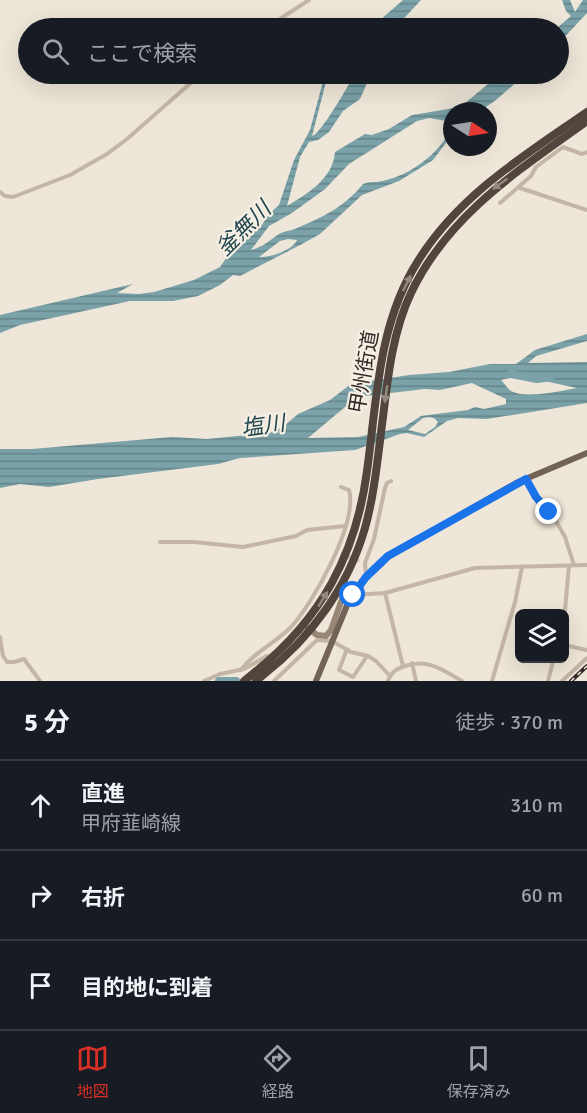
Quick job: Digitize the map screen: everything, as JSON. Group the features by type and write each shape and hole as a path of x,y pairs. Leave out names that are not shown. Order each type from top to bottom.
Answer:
{"highway":[{"name":"甲州街道","path":"371,473 377,387 386,338 403,290 417,262 434,236 484,185 547,149 587,112"},
{"name":"甲州街道","path":"243,675 259,674 290,652 330,604 355,555 364,530 371,473 396,336 411,293 425,266 464,216 490,192 587,121"},
{"name":"甲州街道","path":"256,681 273,657 308,628"}],"main road":[{"path":"316,681 343,613 353,595 366,577 388,556 526,479 587,453"}],"street":[{"path":"281,18 309,0"},
{"path":"0,192 5,196 13,197 70,175 108,154 190,84"},
{"path":"500,203 520,188 531,176 547,149 562,147 582,154 587,152"},
{"path":"520,188 587,210"},
{"path":"526,479 536,497 552,514 565,537 571,565 566,609"},
{"path":"366,577 365,563 374,539 385,488 387,483 391,482"},
{"path":"243,675 292,627 339,553 351,498 350,490 341,487"},
{"path":"160,542 194,542 243,547 296,536 307,531 345,526"},
{"path":"359,561 365,563"},
{"path":"308,628 320,636 329,633 345,596 385,593 468,569 587,565"},
{"path":"492,681 515,602 522,567"},
{"path":"385,593 403,666"},
{"path":"0,637 3,657 7,662 14,663 24,659 40,681"},
{"path":"274,681 317,640 332,641 346,649 367,656 376,661 389,679 393,671 403,666 422,663 435,666 462,681"},
{"path":"569,646 587,650"},
{"path":"346,649 339,670 353,677 367,656"},
{"path":"204,681 220,674 243,675 267,656 273,657"},
{"path":"562,681 587,658"},
{"path":"412,663 416,681"},
{"path":"548,681 553,663"}],"water":[{"path":"403,0 421,0 404,18 382,18"},
{"path":"562,0 570,0 575,12 583,0 587,0 587,13 569,32 569,18 571,16 566,11"},
{"path":"322,84 325,84 312,136 328,118 349,84 367,84 360,99 343,111 329,132 318,140 309,142 300,157 287,206 318,185 329,170 335,152 365,134 372,135 389,129 412,115 443,110 443,120 429,118 417,121 349,164 325,189 292,213 269,226 251,250 281,233 325,215 357,192 363,184 388,180 411,170 422,163 443,142 443,147 433,160 399,181 362,195 320,234 240,276 233,275 220,285 198,296 173,301 130,301 20,325 0,333 0,315 133,284 117,293 154,292 194,280 220,267 239,240 262,225 279,205 294,160 310,130","holes":["297,240 281,253 259,257 280,241"]},
{"path":"488,84 514,84 496,100 466,102"},
{"path":"587,334 587,341 536,356 528,363 587,362 587,403 487,419 458,418 447,421 424,437 407,433 400,434 355,450 240,458 218,464 49,487 20,484 0,488 0,449 32,449 172,437 207,439 270,433 284,426 298,414 330,400 351,384 409,375 449,372 490,364 516,364 535,350","holes":["528,374 544,381 577,388 543,394 525,394 511,391 501,380","472,383 506,399 506,404 484,409 475,407 468,410 421,416 404,427 358,437 308,438 351,402 365,396 425,389 440,390","423,418 434,418 438,422 425,434 408,430"]}],"waterway":[{"name":"塩川","path":"511,374 537,379 551,377"},
{"path":"219,681 236,681"}],"tunnel":[{"path":"341,554 359,561"}],"railway":[{"path":"571,681 587,666"}],"route":[{"path":"353,595 366,577 388,556 526,479 536,497 549,512"}],"water label":[{"name":"釜無川","path":"243,228"}]}
